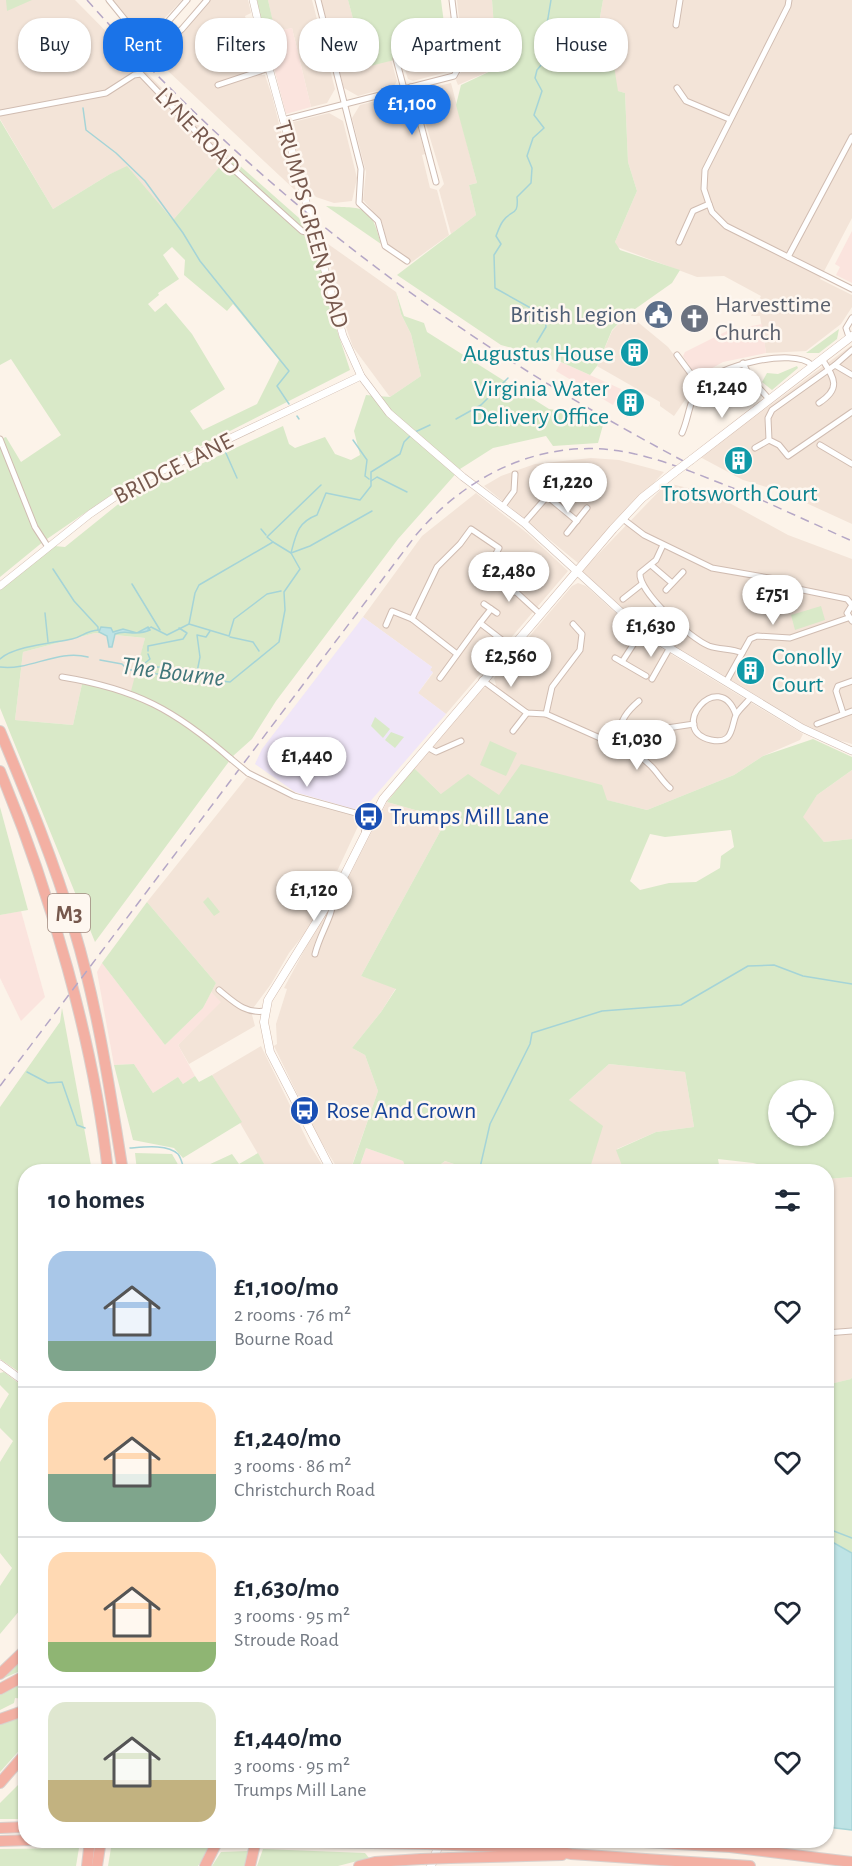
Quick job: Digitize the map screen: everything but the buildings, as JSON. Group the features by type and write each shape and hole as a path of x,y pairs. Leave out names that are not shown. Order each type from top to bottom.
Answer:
{"highway":[{"name":"M3","path":"0,732 51,858 74,929 102,1052 122,1164"},
{"name":"M3","path":"0,771 21,821 59,942 84,1036 106,1164"},
{"path":"0,1674 18,1657"},
{"path":"0,1689 18,1679"},
{"path":"0,1719 18,1713"},
{"path":"0,1783 18,1762"},
{"path":"0,1828 18,1827"},
{"path":"0,1841 18,1840"},
{"path":"87,1866 89,1848"},
{"path":"97,1866 100,1848"},
{"path":"205,1866 214,1848"},
{"path":"250,1866 252,1848"},
{"path":"524,1848 547,1849 571,1854 750,1866"},
{"path":"734,1848 852,1862"},
{"path":"359,1866 375,1862 421,1859 548,1857 571,1854"}],"main road":[{"path":"328,1164 270,1052 265,1036 265,1011 276,984 334,894 375,812 482,680 623,519 675,472 851,337"},
{"path":"431,1866 438,1848"}],"street":[{"path":"109,0 135,32 147,37 158,33 187,0"},
{"path":"183,27 207,0"},
{"name":"TRUMPS GREEN ROAD","path":"253,0 257,18"},
{"path":"318,0 361,169 359,203 378,221 385,246 407,261"},
{"path":"283,120 453,76 460,65 453,0"},
{"path":"676,25 680,0"},
{"path":"789,0 705,170 704,189 712,212 726,226 852,289"},
{"path":"218,85 257,72"},
{"name":"TRUMPS GREEN ROAD","path":"270,72 343,336 361,376 389,413 464,477 503,506"},
{"path":"399,72 404,89"},
{"name":"LYNE ROAD","path":"0,113 106,93 134,75 141,74 222,159 302,231 314,234"},
{"path":"411,87 436,182"},
{"path":"677,88 686,100 729,119"},
{"path":"788,257 852,137"},
{"path":"679,242 693,211 708,204"},
{"path":"851,337 846,328 852,318"},
{"path":"769,440 768,418 772,410 836,365 852,350"},
{"path":"677,355 699,386"},
{"path":"681,433 699,386 716,373 743,363 797,358 812,365"},
{"path":"819,403 834,388 829,370 822,359"},
{"path":"743,363 752,379 769,399"},
{"path":"836,365 852,375"},
{"name":"BRIDGE LANE","path":"0,586 48,547 134,484 361,376"},
{"path":"769,440 779,445 788,456 852,412"},
{"path":"0,439 35,527 48,547"},
{"path":"755,448 769,440"},
{"path":"820,446 852,464"},
{"path":"515,474 514,492 503,506 642,631 802,728 852,752"},
{"path":"524,523 548,497 558,484 561,475"},
{"path":"548,497 577,521"},
{"path":"567,534 587,508"},
{"path":"623,519 663,545 712,568 775,579 798,589 847,599 852,605 847,611 850,619 790,638 757,636 749,640 726,682"},
{"path":"412,619 433,573 465,538 470,529 504,553"},
{"path":"663,545 651,565 640,573 642,584 674,622 694,638 718,649 742,653"},
{"path":"499,548 492,561 492,568 514,592 540,614"},
{"path":"651,565 672,583"},
{"path":"666,590 683,572"},
{"path":"514,592 530,574"},
{"path":"623,599 642,584"},
{"path":"484,604 497,613"},
{"path":"440,678 491,609"},
{"path":"386,625 392,611 412,619 458,654"},
{"path":"480,623 511,647"},
{"path":"546,714 552,687 575,658 582,642 581,631 573,624"},
{"path":"622,663 642,631"},
{"path":"615,658 649,677 669,649"},
{"path":"62,677 118,688 180,717 248,773 294,796 363,815 375,812"},
{"path":"482,680 527,712 546,714 600,738 626,736 694,724"},
{"path":"843,713 836,691 838,686 852,681"},
{"path":"736,715 730,703 724,699 710,698 699,705 693,717 694,724 702,736 708,740 723,739 734,730 736,715 751,697"},
{"path":"618,736 620,722 627,711 639,701"},
{"path":"817,724 852,711"},
{"path":"513,731 527,712"},
{"path":"626,736 637,757 652,767 660,780 670,788"},
{"path":"426,747 435,752 461,741"},
{"path":"363,815 364,834"},
{"path":"315,954 320,934 333,912 334,894"},
{"path":"219,990 243,1008 254,1012 265,1011"},
{"path":"834,1332 852,1331"},
{"path":"0,1364 18,1377"}],"shaded area":[{"path":"0,0 75,0 103,28 103,72 146,72 229,156 173,220 127,167 110,174 53,209 0,119"},
{"path":"113,0 182,0 165,18 128,18"},
{"path":"210,0 248,0 251,13 245,16 246,18 195,18 195,72 261,72 262,75 265,75 296,191 169,72 183,72 183,30"},
{"path":"268,0 312,0 317,18 299,18 299,57 292,28 287,29 287,18 272,18"},
{"path":"321,0 348,0 353,18 326,18"},
{"path":"457,0 492,0 493,18 459,18"},
{"path":"603,0 852,0 852,218 820,279 852,295 852,307 841,324 806,351 766,353 760,316 751,316 761,296 724,276 697,277 617,247 615,242 637,191 628,162 625,93 618,91 600,72 628,72 628,18 600,18"},
{"path":"292,28 299,57 299,72 303,72 311,107 286,114 275,72 287,72 287,29"},
{"path":"391,60 391,72 394,72 397,81 394,86 358,96 344,88 340,72 379,72 379,63"},
{"path":"303,72 331,72 335,89 327,103 311,107"},
{"path":"406,72 447,72 413,81 408,79"},
{"path":"461,72 488,72 458,85 456,80"},
{"path":"451,83 477,183 469,185 476,215 451,234 439,190 444,184 417,95 421,90"},
{"path":"403,94 410,96 425,154 422,155 430,188 437,190 449,235 409,264 382,247 387,243 382,222 363,200 366,172 352,118 360,105"},
{"path":"329,113 343,121 357,178 352,201 334,203 316,197 305,185 301,174 289,123"},
{"path":"852,231 852,283 836,275 840,267 835,264"},
{"path":"328,244 396,292 401,314 411,334 421,376 390,397 353,347 335,296"},
{"path":"628,314 668,347 696,384 674,416 660,406 660,402 597,366 612,331"},
{"path":"762,324 766,353 723,362 696,377 683,356 685,352 727,331"},
{"path":"852,345 852,524 780,491 743,480 700,457"},
{"path":"561,362 621,389 613,405 556,371"},
{"path":"591,458 619,460 664,472 578,563 484,486 501,476 535,464"},
{"path":"667,483 713,494 788,535 852,559 852,744 817,734 648,632 582,571"},
{"path":"476,493 527,533 568,571 446,714 418,693 433,673 430,670 432,667 363,617 422,536"},
{"path":"578,583 586,586 641,636 803,734 800,740 763,756 734,775 647,810 606,800 441,794 414,768 481,689 486,687 492,690 496,685 494,678 572,586"},
{"path":"363,617 432,667 430,670 433,672 418,693 446,714 367,805 357,810 295,792 255,764 262,749"},
{"path":"95,633 145,638 132,692 82,684 73,725 15,720 23,652"},
{"path":"852,770 852,839 824,842 802,817 817,795"},
{"path":"247,777 301,801 353,815 360,822 333,880 335,882 309,928 289,953 271,984 251,1011 255,1026 189,1064 178,1045 220,1002 211,992 216,983 147,902"},
{"path":"387,802 447,819 361,976 396,988 381,1012 352,1048 365,1055 378,1091 352,1164 335,1164 316,1133 274,1046 277,1044 276,1024 287,989 284,988 319,923 340,894"},
{"path":"21,911 45,997 21,1021 0,978 0,915"},
{"path":"102,963 165,1045 203,1008 211,992 221,1002 178,1045 195,1076 183,1084 178,1077 153,1093 134,1064 114,1065 97,972"},
{"path":"261,1046 309,1144 322,1164 264,1164 212,1075"},
{"path":"609,1064 685,1072 694,1127 656,1132 617,1149 622,1164 587,1164 569,1100"},
{"path":"366,1148 403,1161 404,1164 361,1164"},
{"path":"852,1177 852,1377 834,1383 834,1178"}],"green space":[{"path":"6,0 32,0 7,11"},
{"path":"257,0 268,0 272,18 260,18"},
{"path":"348,0 441,0 443,18 391,18 391,61 379,64 379,18 353,18"},
{"path":"492,0 603,0 600,18 534,18 534,72 615,72 618,91 625,93 628,162 637,191 615,242 620,250 680,270 672,283 628,314 612,330 597,366 590,375 561,362 501,345 397,275 476,215 469,185 477,183 456,105 461,85 489,72 522,72 522,18 493,18"},
{"path":"0,120 53,209 127,166 173,220 229,156 299,218 321,268 333,318 350,370 130,482 44,541 0,577 0,439 6,437 21,462 61,435 11,359 0,365","holes":["172,247 185,260 184,275 227,311 233,304 279,360 257,404 203,430 190,411 225,389 192,334 166,303 155,312 148,304 159,295 158,293 179,279 163,255"]},
{"path":"326,206 364,210 373,221 381,244"},
{"path":"396,292 404,316 424,323 427,332 549,409 570,412 573,407 603,425 598,443 553,446 546,436 493,448 460,469 398,539 276,701 252,739 233,756 95,942 0,708 0,590 54,546 65,547 137,489 201,464 283,426 289,444 295,448 325,437 335,454 351,460 360,455 354,431 366,395 390,397 421,376 411,334 401,314","holes":["95,633 145,638 131,691 82,684 73,725 15,720 23,652"]},
{"path":"839,329 837,339 819,353 806,353"},
{"path":"797,366 798,368 772,390 762,382 767,373 778,374"},
{"path":"726,375 742,379 751,386 753,403 747,405 727,378 721,378"},
{"path":"821,606 825,620 795,630 791,615"},
{"path":"375,717 390,729 383,738 371,726"},
{"path":"391,732 404,737 395,748 385,740"},
{"path":"813,739 852,757 852,770 817,795 803,817 824,842 852,839 852,1177 834,1178 834,1164 757,1164 718,1159 719,1164 621,1164 616,1150 656,1132 694,1127 685,1072 609,1064 569,1100 603,1126 591,1164 454,1164 445,1161 441,1164 404,1164 403,1161 366,1148 360,1164 353,1164 378,1091 365,1055 352,1048 396,989 361,976 447,819 387,802 414,768 441,794 468,774 499,795 521,764 602,785 607,800 647,810 734,775 763,756","holes":["731,830 734,847 721,856 720,868 696,882 669,883 640,890 630,881 650,834 665,837"]},
{"path":"490,741 517,753 506,776 480,765"},
{"path":"0,807 28,910 0,915"},
{"path":"208,897 220,912 214,916 203,902"},
{"path":"147,902 216,983 203,1008 165,1045 102,963"},
{"path":"62,1008 91,1164 18,1164 18,1371 0,1359 0,1107 60,1022"},
{"path":"134,1064 153,1093 178,1077 183,1084 195,1076 199,1082 212,1075 242,1122 183,1158 174,1148 133,1140 114,1065"},
{"path":"135,1153 172,1154 178,1164 136,1164"},
{"path":"258,1153 264,1164 239,1164"},
{"path":"232,1154 239,1164 210,1164"},
{"path":"4,1372 18,1383 18,1612 0,1634 0,1586 12,1568 0,1553 0,1462 13,1441 0,1428 0,1409 9,1394 0,1385 0,1373"},
{"path":"852,1377 852,1553 834,1543 834,1383"},
{"path":"18,1663 18,1672 4,1678"},
{"path":"18,1685 18,1698 15,1698 14,1703 0,1710 0,1695"},
{"path":"18,1718 18,1752 0,1772 0,1725"},
{"path":"18,1785 18,1819 0,1819 0,1803"},
{"path":"79,1848 76,1866 0,1866 0,1849"},
{"path":"111,1848 210,1848 198,1866 108,1866"},
{"path":"263,1849 365,1853 369,1858 338,1866 257,1866"},
{"path":"249,1851 246,1866 212,1866 221,1852"}],"water":[{"path":"101,627 111,628 113,632 123,629 137,633 115,634 112,647 109,647 107,636 99,632"},
{"path":"148,627 150,630 145,632 137,633"},
{"path":"834,1543 852,1553 852,1830 834,1828"}],"waterway":[{"name":"The Bourne","path":"537,342 546,327 545,316 495,288 494,255 501,244 496,236 501,224 516,210 517,197 531,183 532,168 527,156 533,138 544,128 534,115 542,91 535,78 537,70 550,54 539,39 547,24 551,0"},
{"path":"83,108 86,130 116,153 145,181 183,233 200,261 289,371 277,386 289,404"},
{"name":"The Bourne","path":"456,419 481,405 508,378"},
{"name":"The Bourne","path":"415,432 430,425"},
{"name":"The Bourne","path":"148,629 151,627 167,635 189,624 195,593 199,585 273,542 291,553 299,530 306,521 317,515 326,493 360,500 371,486 371,472 400,454 404,442 411,435"},
{"path":"353,440 367,460 365,476 369,479"},
{"path":"225,451 237,478"},
{"path":"371,481 377,477 407,492"},
{"path":"273,542 267,537 321,485"},
{"name":"The Bourne","path":"100,660 122,664 127,669 139,672 230,682 279,642 285,610 284,592 300,569 291,553 310,546 372,511"},
{"path":"261,529 266,535"},
{"path":"53,569 74,601 98,627 98,630"},
{"path":"132,584 160,630"},
{"path":"189,624 229,636 234,619 267,594 281,591"},
{"path":"45,613 48,642"},
{"path":"148,651 148,646 183,639 187,633 179,628"},
{"name":"The Bourne","path":"0,659 24,648 72,639 99,630"},
{"path":"157,667 181,668 197,672 200,657 197,635 206,637 210,631"},
{"path":"230,637 253,642 259,651"},
{"path":"145,667 145,663 150,659 148,654"},
{"name":"The Bourne","path":"0,667 22,666 65,656 88,657"},
{"path":"481,1164 490,1124 530,1044 532,1033 602,1011 681,1005 748,966 774,965 803,976 852,984"},
{"name":"The Bourne","path":"27,1072 48,1083 62,1082 77,1125 85,1128"},
{"name":"The Bourne","path":"130,1148 168,1149 178,1154 182,1164"},
{"path":"834,1531 852,1538"}],"railway":[{"path":"87,0 154,72 223,139 293,201 367,260 443,315 521,367 603,417 689,464"},
{"path":"0,1086 416,535 437,512 461,493 487,476 514,463 543,454 573,449 604,449 665,462 751,495"},
{"path":"746,493 852,541"}],"place":[{"name":"British Legion","path":"658,314"},
{"name":"Harvesttime Church","path":"694,318"},
{"name":"Augustus House","path":"635,353"},
{"name":"Virginia Water Delivery Office","path":"630,402"},
{"name":"Trotsworth Court","path":"739,460"},
{"name":"Conolly Court","path":"751,670"},
{"name":"Trumps Mill Lane","path":"369,816"},
{"name":"Rose And Crown","path":"305,1110"}]}
